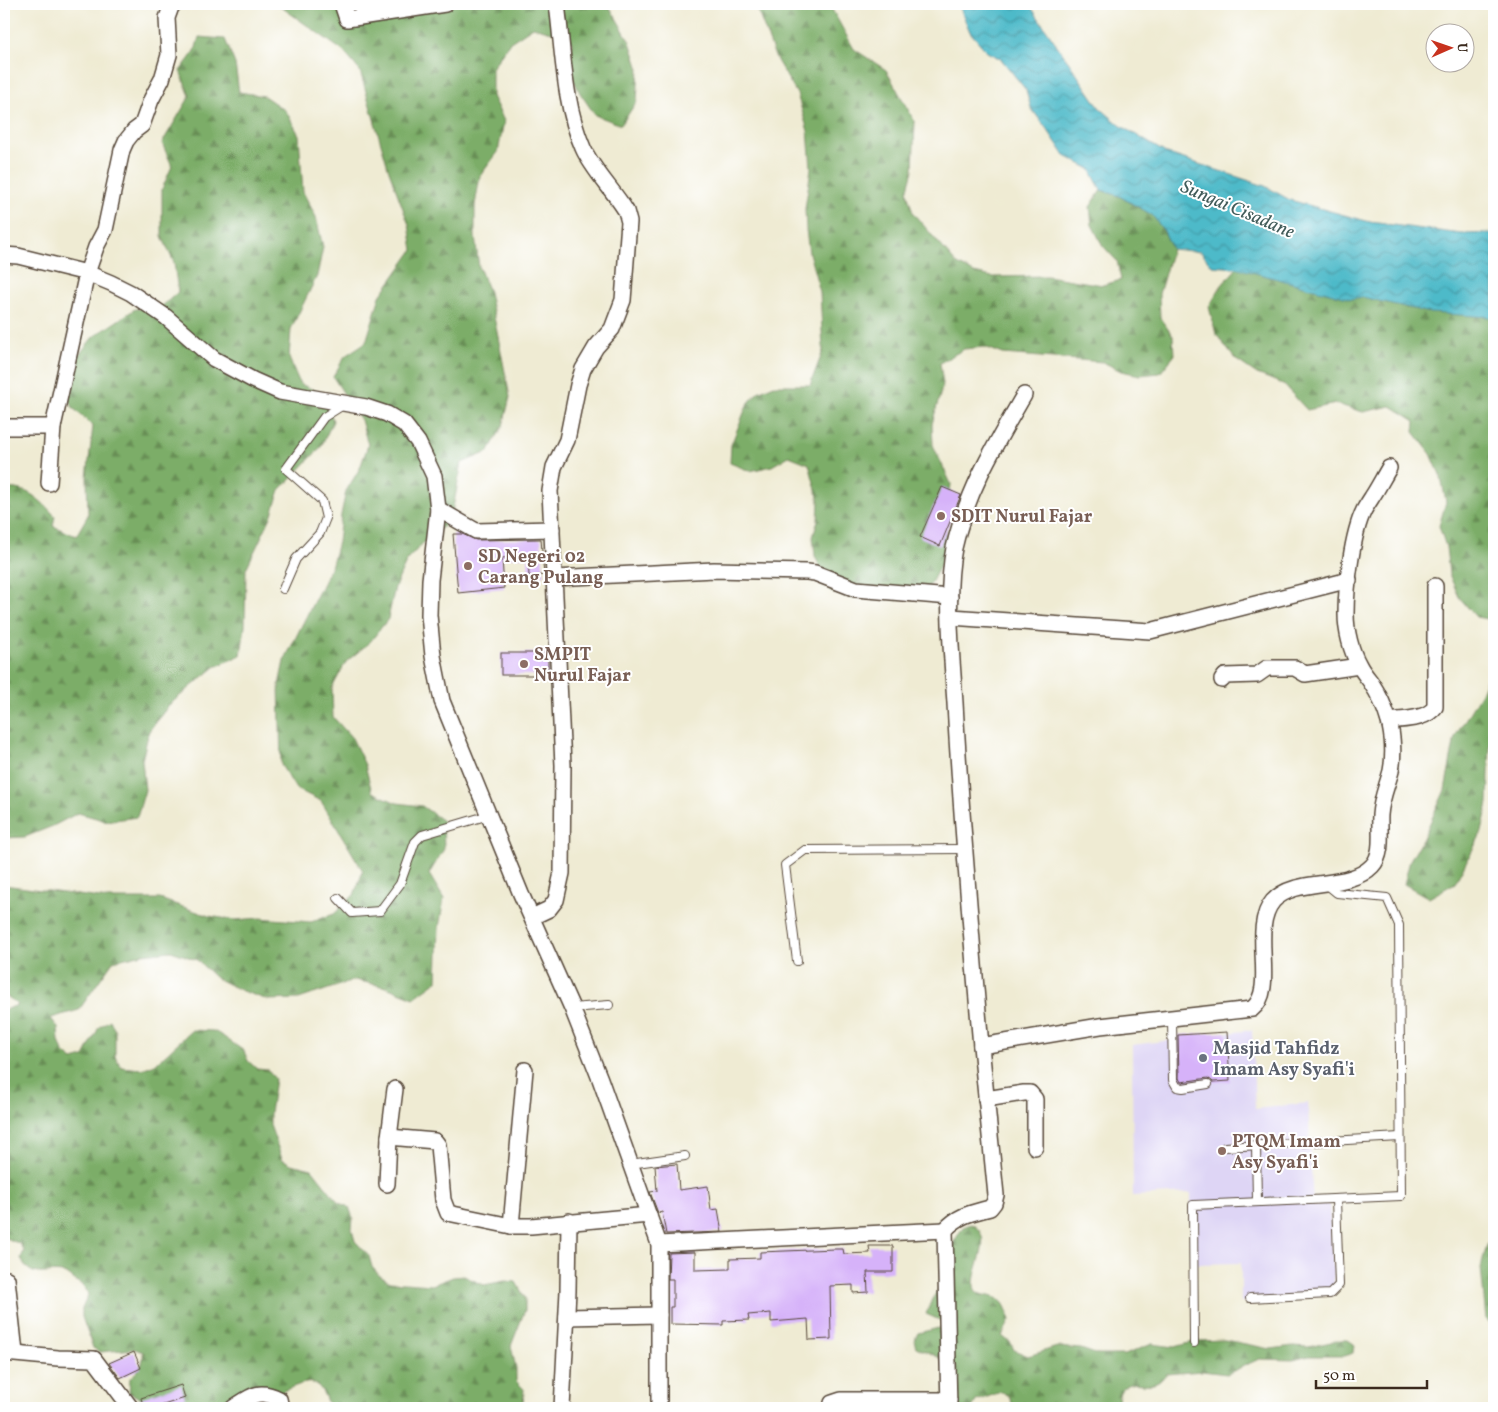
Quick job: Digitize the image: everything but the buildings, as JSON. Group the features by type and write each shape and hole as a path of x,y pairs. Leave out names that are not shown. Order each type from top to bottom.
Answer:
{"street":[{"path":"49,483 53,427 87,273 96,247 105,230 122,150 130,136 142,125 151,100 162,79 169,56 167,18 171,6 174,4"},
{"path":"342,4 347,19 445,4"},
{"path":"532,917 549,909 556,900 562,873 563,766 550,491 554,467 567,440 581,377 588,358 612,329 623,300 629,222 626,211 584,150 577,132 565,72 557,4"},
{"path":"4,255 18,256 87,273 131,293 166,316 214,360 253,380 280,392 366,407 387,414 404,424 418,442 434,476 438,509 430,580 429,615 433,656 442,700 521,894 572,1008 600,1079 659,1244 659,1408"},
{"path":"832,1408 832,1403 841,1400 949,1404 945,1230 952,1222 968,1213 990,1208 994,1203 996,1195 964,849 950,597 954,551 966,503 979,474 1024,395"},
{"path":"4,426 53,427"},
{"path":"981,1046 1100,1026 1252,1009 1257,1005 1263,991 1263,931 1268,910 1273,902 1287,892 1358,875 1375,861 1379,844 1381,801 1392,762 1389,721 1378,694 1359,666 1348,634 1346,615 1349,580 1360,519 1364,508 1389,468"},
{"path":"438,509 476,531 552,529"},
{"path":"554,578 714,570 807,572 856,589 950,597"},
{"path":"951,617 1150,631 1349,580"},
{"path":"1389,721 1424,715 1431,712 1435,707 1435,586"},
{"path":"1222,680 1226,676 1257,675 1267,668 1295,668 1305,674 1359,666"},
{"path":"511,1226 524,1070"},
{"path":"387,1184 389,1137 395,1089"},
{"path":"986,1099 1030,1093 1035,1099 1035,1147"},
{"path":"389,1137 435,1141 438,1145 443,1200 448,1213 511,1226 649,1214"},
{"path":"562,1408 567,1317 569,1222"},
{"path":"659,1244 945,1230"},
{"path":"6,1279 10,1353 58,1358 94,1359 130,1408"},
{"path":"567,1317 659,1315"},
{"path":"232,1408 253,1394 261,1393 272,1395 279,1399 281,1408"}],"lane":[{"path":"283,589 296,560 320,533 326,518 322,501 286,469 324,417 344,404"},
{"path":"338,898 352,913 380,911 400,884 415,842 422,835 489,815"},
{"path":"797,961 785,865 804,850 964,849"},
{"path":"1194,1343 1193,1205 1401,1196 1399,925 1387,898 1337,893 1325,883"},
{"path":"572,1008 609,1005"},
{"path":"1172,1018 1173,1080 1177,1087 1183,1088 1208,1084"},
{"path":"1225,1147 1400,1137"},
{"path":"1256,1145 1257,1202"},
{"path":"630,1164 686,1156"},
{"path":"1250,1298 1330,1294 1339,1285 1336,1199"}],"shaded area":[{"name":"PTQM Imam Asy Syafi'i","path":"1252,1030 1255,1109 1308,1103 1313,1206 1329,1204 1335,1293 1241,1302 1241,1263 1191,1264 1191,1193 1133,1196 1132,1045"}],"green space":[{"path":"277,4 362,4 366,7 369,4 608,4 630,42 639,69 637,101 621,125 595,115 580,93 568,68 572,43 560,34 533,27 509,43 492,68 492,96 504,121 498,152 480,176 475,205 475,237 479,267 489,292 510,397 503,426 488,452 462,463 450,522 427,539 407,560 395,587 388,619 370,642 346,662 332,688 333,717 352,738 365,765 372,792 397,803 422,806 443,821 444,849 429,874 444,899 439,927 437,981 414,998 386,987 355,980 299,999 268,1000 242,991 216,978 197,960 171,951 143,954 113,961 79,1010 51,1018 58,1028 59,1041 63,1052 73,1060 84,1057 99,1027 110,1020 115,1031 115,1056 121,1067 142,1069 155,1064 192,1030 214,1031 244,1051 248,1061 257,1069 268,1070 275,1079 270,1125 282,1159 291,1164 312,1169 339,1203 349,1207 353,1218 352,1230 355,1241 369,1256 372,1267 380,1276 390,1282 432,1285 453,1277 464,1276 484,1285 505,1281 516,1282 525,1298 525,1310 511,1346 516,1368 516,1381 524,1389 523,1408 329,1408 321,1390 312,1383 300,1384 283,1391 277,1408 172,1408 183,1398 145,1400 129,1393 130,1378 140,1367 143,1360 143,1352 135,1349 100,1352 93,1348 82,1317 82,1309 88,1295 85,1288 66,1274 41,1273 30,1270 25,1266 21,1258 24,1251 20,1244 4,1237 4,1010 18,1005 4,994 4,885 108,899 160,899 209,916 235,920 260,918 311,922 334,914 354,895 363,871 321,801 296,789 281,765 279,685 284,661 331,567 338,542 346,491 360,468 368,445 361,420 333,377 345,356 366,342 380,296 413,250 409,225 389,171 360,71 343,51"},
{"path":"755,4 829,4 854,49 886,70 915,122 913,170 907,192 913,213 956,263 974,273 992,277 1047,276 1103,285 1121,280 1117,261 1103,246 1092,225 1090,207 1101,190 1119,196 1152,215 1164,231 1172,249 1159,294 1160,318 1173,336 1174,356 1160,373 1140,375 1121,371 1103,362 1003,354 985,347 964,349 940,363 943,384 932,424 933,445 951,484 946,526 946,547 940,566 930,585 912,597 850,598 831,592 815,556 813,537 818,520 819,501 809,464 789,456 772,466 750,471 730,463 731,445 747,405 758,392 774,385 810,385 823,351 820,292 809,253 806,230 805,209 811,168 808,131 797,94 776,59"},
{"path":"199,37 225,39 235,64 239,92 264,96 286,111 299,135 303,192 316,217 323,247 317,276 291,329 289,358 300,384 324,394 333,421 321,447 280,490 271,517 246,569 245,626 241,655 215,667 169,705 149,731 142,760 145,790 137,817 107,821 78,813 53,826 25,837 4,838 4,489 20,490 33,495 55,516 53,526 76,536 88,515 87,477 93,426 73,408 63,383 75,360 93,337 135,309 160,308 178,292 174,263 162,236 162,189 172,166 162,143 190,96 180,71 195,51"},
{"path":"1237,268 1494,309 1494,641 1487,619 1476,617 1459,597 1449,574 1446,547 1439,526 1446,502 1441,477 1431,454 1414,432 1415,421 1391,406 1363,412 1336,404 1307,410 1283,384 1257,374 1235,359 1216,334 1209,307 1221,286"},
{"path":"1494,652 1494,736 1490,745 1488,803 1482,832 1455,883 1429,898 1404,884 1410,860 1423,838 1445,790 1455,737 1481,693 1490,671"},
{"path":"971,1224 978,1229 982,1236 983,1244 975,1278 975,1289 977,1293 1003,1302 1010,1320 1002,1336 1011,1343 1014,1350 1028,1356 1057,1347 1081,1349 1098,1355 1124,1355 1152,1344 1175,1347 1197,1341 1225,1340 1271,1349 1293,1346 1308,1347 1348,1340 1354,1344 1353,1353 1345,1356 1309,1356 1293,1360 1259,1359 1227,1374 1202,1371 1166,1374 1155,1383 1127,1385 1120,1392 1117,1408 1014,1408 1009,1396 1001,1392 976,1401 972,1408 952,1408 947,1361 916,1347 914,1340 918,1333 947,1326 942,1321 926,1314 932,1299 945,1280 949,1250 963,1227"},
{"path":"1494,1227 1494,1330 1486,1319 1481,1268 1487,1244"}],"water":[{"name":"Sungai Cisadane","path":"957,4 1029,4 1099,107 1120,125 1166,153 1265,186 1290,200 1370,222 1462,234 1494,233 1494,319 1489,317 1430,313 1362,297 1351,299 1237,268 1212,266 1201,252 1172,249 1164,231 1152,215 1119,196 1101,190 1090,169 1065,156 1031,108 1026,90 1001,59 987,52 970,32"}],"place":[{"name":"SDIT Nurul Fajar","path":"941,516"},
{"name":"SD Negeri 02 Carang Pulang","path":"468,566"},
{"name":"SMPIT Nurul Fajar","path":"524,664"},
{"name":"Masjid Tahfidz Imam Asy Syafi'i","path":"1203,1058"},
{"name":"PTQM Imam Asy Syafi'i","path":"1222,1151"}]}
